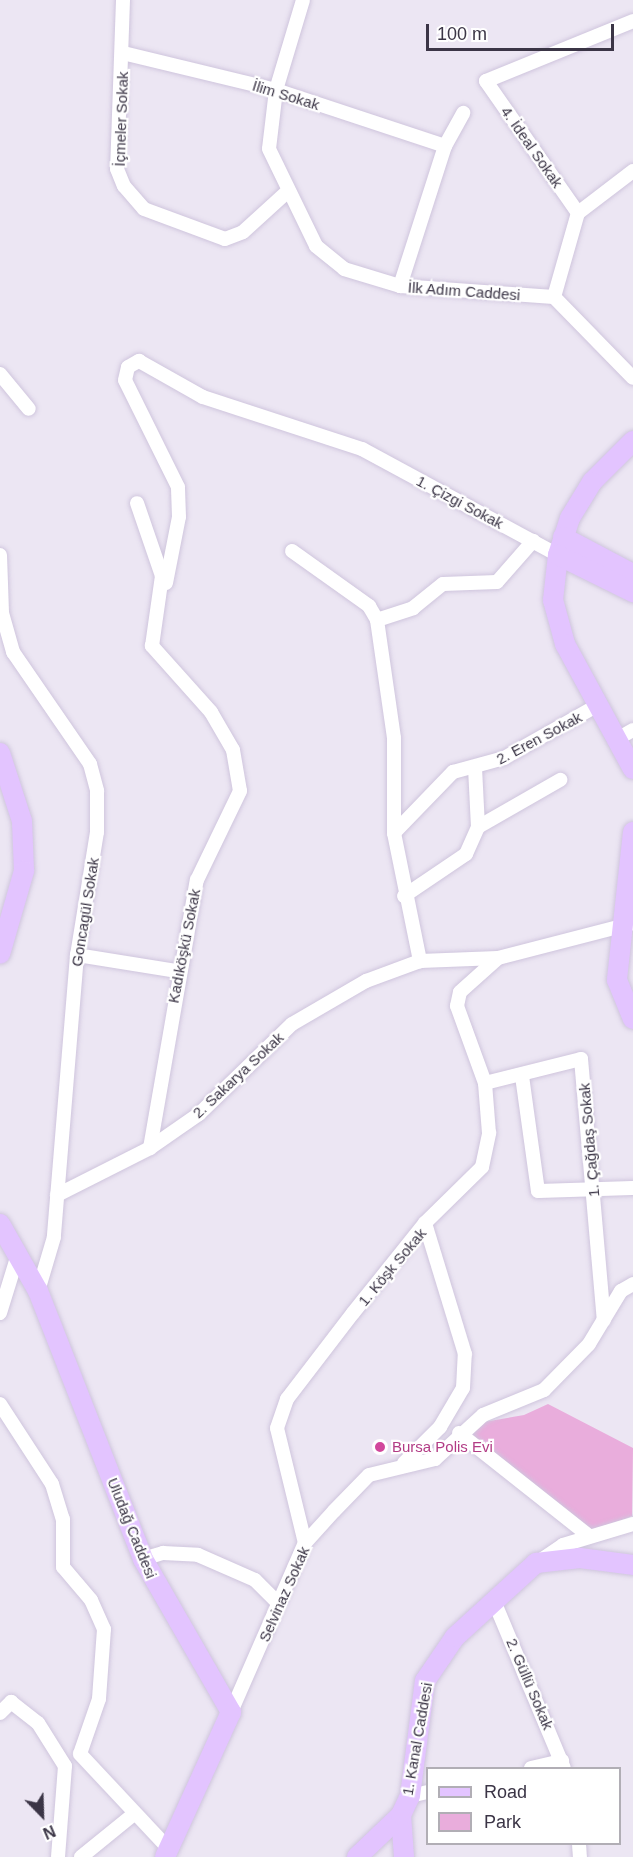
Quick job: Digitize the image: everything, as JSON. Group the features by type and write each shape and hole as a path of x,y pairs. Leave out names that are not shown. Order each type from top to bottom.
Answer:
{"main road":[{"path":"633,441 592,482 561,546 553,600 565,644 600,704 626,734 633,769"},
{"path":"561,546 633,574"},
{"path":"561,546 633,592"},
{"path":"0,753 22,820 24,871 0,954"},
{"path":"633,832 626,926 617,980 633,1019"},
{"name":"Uludağ Caddesi","path":"0,1224 16,1261 38,1291 142,1559 231,1712"},
{"path":"536,1563 580,1558 633,1565"},
{"name":"1. Kanal Caddesi","path":"357,1857 419,1794 425,1681 435,1659 494,1600 536,1563"},
{"path":"166,1852 231,1712"},
{"path":"400,1815 404,1857"}],"street":[{"name":"İçmeler Sokak","path":"123,0 123,53 117,169 124,186 144,209 225,238 243,232 286,192"},
{"name":"İlk Adım Caddesi","path":"303,0 276,90 269,149 286,192 323,252 344,269 400,286 554,297"},
{"name":"4. İdeal Sokak","path":"578,213 486,81 633,21"},
{"name":"İlim Sokak","path":"123,53 276,90 445,146"},
{"path":"400,286 445,146 463,112"},
{"path":"633,171 578,213 554,297 633,378"},
{"name":"1. Çizgi Sokak","path":"161,593 179,517 178,487 125,380 131,364 148,363 202,397 362,449 533,541 561,546"},
{"path":"0,374 29,409"},
{"name":"Kadıköşkü Sokak","path":"136,503 151,534 161,593 152,646 211,712 233,750 240,791 197,880 177,971 150,1148"},
{"path":"377,620 413,608 443,584 497,582 533,541"},
{"path":"292,551 369,606 377,620 394,738 394,833 404,896 420,960"},
{"name":"Goncagül Sokak","path":"0,555 2,613 14,652 90,764 96,791 97,832 77,955 54,1237 38,1291"},
{"name":"2. Eren Sokak","path":"394,833 453,772 504,759 600,704"},
{"path":"404,896 466,854 478,827 475,768"},
{"path":"478,827 560,780"},
{"name":"2. Sakarya Sokak","path":"150,1148 199,1114 292,1024 366,981 420,960 498,958 626,926"},
{"path":"77,955 177,971"},
{"path":"425,1223 482,1167 489,1133 485,1083 457,1006 460,992 498,958"},
{"name":"1. Çağdaş Sokak","path":"485,1083 522,1076 581,1059 604,1320"},
{"path":"522,1076 538,1191 594,1193 633,1188"},
{"path":"57,1195 150,1148"},
{"name":"1. Köşk Sokak","path":"404,1463 440,1427 463,1388 465,1354 425,1223"},
{"name":"1. Köşk Sokak","path":"305,1544 278,1439 284,1409 425,1223"},
{"path":"0,1313 16,1261"},
{"name":"Selvinaz Sokak","path":"231,1712 305,1544 369,1475 404,1463 435,1459 459,1433 483,1415 544,1390 633,1284"},
{"path":"0,1404 52,1484 63,1519 63,1567 91,1600 104,1629 99,1699 80,1754 66,1766"},
{"path":"459,1433 589,1536"},
{"path":"536,1563 589,1536 633,1524"},
{"path":"142,1559 163,1553 198,1555 255,1580 278,1603"},
{"name":"2. Güllü Sokak","path":"494,1600 563,1765"},
{"path":"0,1713 11,1702 38,1723 66,1766 58,1857"},
{"path":"80,1754 166,1852"},
{"path":"542,1767 563,1765"},
{"path":"81,1857 135,1814"}],"green space":[{"path":"548,1404 633,1448 632,1516 594,1532 467,1434 484,1422 524,1415"}],"place":[{"name":"Bursa Polis Evi","path":"380,1447"}]}
